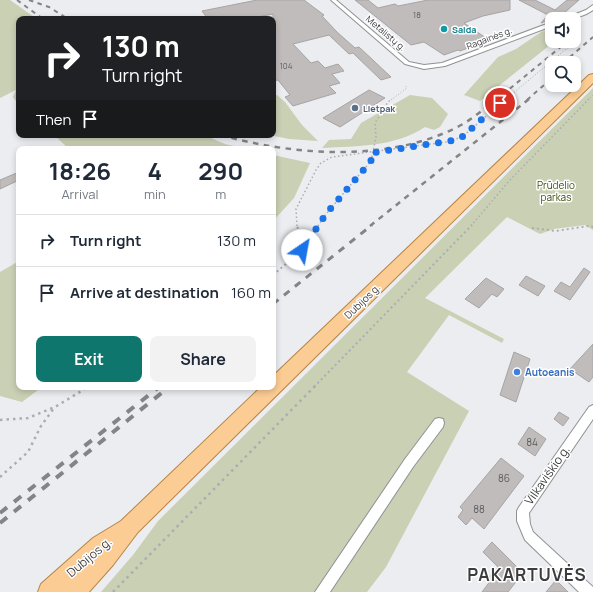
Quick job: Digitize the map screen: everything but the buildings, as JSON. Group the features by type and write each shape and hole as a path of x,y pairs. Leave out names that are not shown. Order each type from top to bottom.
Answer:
{"main road":[{"name":"Dubijos g.","path":"276,384 593,77"},
{"name":"Dubijos g.","path":"74,592 106,558 131,525 270,390"},
{"name":"Dubijos g.","path":"49,592 100,545 131,525"}],"street":[{"name":"Metalistų g.","path":"333,0 407,62 416,66 432,67"},
{"path":"581,14 593,7"},
{"name":"Ragainės g.","path":"432,67 443,65 545,27"},
{"name":"Vilkaviškio g.","path":"589,592 529,536 522,519 523,511 593,410"},
{"path":"322,592 409,463 440,423"}],"path":[{"path":"302,250 301,239 294,217 296,209 321,163 332,157 446,142 462,137 567,48"},
{"path":"276,272 302,250 326,214 371,161 371,153 378,134 375,123 388,102 407,88 405,85"},
{"path":"113,592 464,234 509,181 593,95"},
{"path":"532,228 556,231 589,226 593,228"},
{"path":"0,420 28,418 54,407 83,390"},
{"path":"0,478 28,452 41,426 54,407"}],"green space":[{"path":"0,0 10,0 33,16 16,16 16,90 0,98"},
{"path":"545,31 545,48 546,48 480,101 464,95 498,57 516,49"},
{"name":"Prūdelio parkas","path":"593,88 593,230 585,225 554,229 540,234 507,217 425,298 504,339 502,343 449,315 407,372 469,411 386,567 367,592 101,592 133,555 158,521"},
{"path":"16,90 16,101 13,97"},
{"path":"276,95 285,102 302,125 318,141 276,136"},
{"path":"410,95 432,98 448,114 440,127 434,130 425,127 413,134 388,142 362,146 322,148 329,140 351,139 361,123"},
{"path":"57,138 211,138 234,146 66,146"},
{"path":"276,156 310,163 294,198 276,218"},
{"path":"16,263 16,390 38,390 22,402 0,396 0,272"}],"railway":[{"path":"17,0 39,16"},
{"path":"29,0 49,7 63,16"},
{"path":"571,56 593,37"},
{"path":"496,100 559,48"},
{"path":"527,100 545,84"},
{"path":"276,147 312,151 344,152 375,150 406,145 436,137 463,124 498,99"},
{"path":"370,226 529,99"},
{"path":"233,138 270,146"},
{"path":"276,302 372,225"},
{"path":"0,513 155,390"},
{"path":"0,523 165,390"}],"place":[{"name":"Salda","path":"444,29"},
{"name":"Lietpak","path":"355,108"},
{"name":"Autoeanis","path":"517,372"}],"district":[{"name":"PAKARTUVĖS","path":"527,574"}],"route":[{"path":"302,250 343,191 371,161 371,153 414,148 456,140 462,137 500,103"}]}
